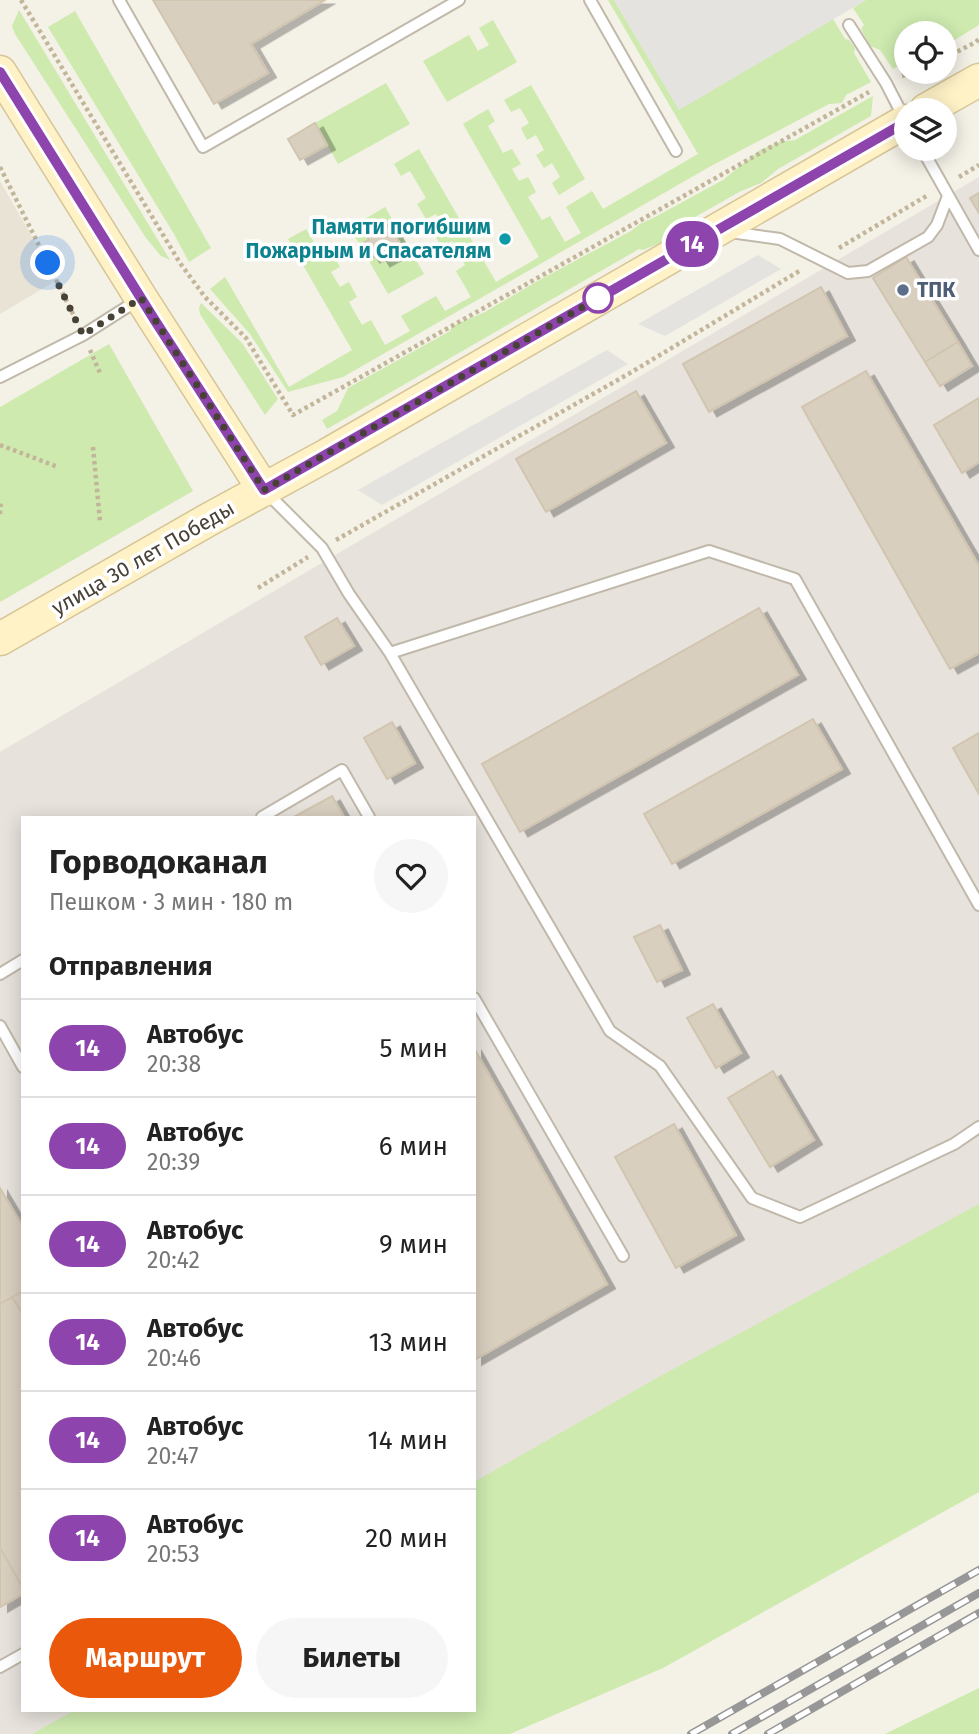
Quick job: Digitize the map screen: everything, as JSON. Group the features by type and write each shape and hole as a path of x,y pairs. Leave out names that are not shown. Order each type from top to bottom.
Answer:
{"street":[{"path":"0,72 264,490"},
{"path":"947,98 979,79"},
{"name":"улица 30 лет Победы","path":"0,639 894,129"}],"lane":[{"path":"119,0 203,148 459,0"},
{"path":"590,0 676,151"},
{"path":"849,25 894,99"},
{"path":"929,161 979,250"},
{"path":"716,230 779,239 848,273 868,271 928,237 937,225 946,191"},
{"path":"0,377 83,335 141,298"},
{"path":"264,490 322,548 349,594 390,653 610,1031 660,1066 752,1198 800,1217 954,1144 979,1127"},
{"path":"390,653 709,551 795,579 979,905"},
{"path":"264,816 342,770 368,816"},
{"path":"0,974 21,961"},
{"path":"476,1002 623,1256"},
{"path":"0,1026 21,1063"},
{"path":"0,1667 21,1655"}],"path":[{"path":"21,0 180,263 205,297 246,338 293,415 894,80"},
{"path":"957,52 979,39"},
{"path":"258,588 322,548 630,373 820,259 946,191 979,165"},
{"path":"0,167 100,373"},
{"path":"0,445 58,467"},
{"path":"93,447 100,520"},
{"path":"0,514 2,500"}],"shaded area":[{"path":"614,0 866,0 679,110"},
{"path":"979,177 979,1286 476,1576 476,816 21,816 21,1712 242,1712 203,1734 0,1734 0,752"},
{"path":"0,181 57,280 0,314"},
{"path":"758,255 781,269 665,336 638,324"},
{"path":"607,350 628,364 382,505 358,490"}],"green space":[{"path":"608,0 614,0 679,109 833,19 845,39 855,48 854,53 871,82 846,95 842,103 829,104 711,166 343,377 288,392 250,334 210,289 225,277 289,387 352,350 288,239 306,229 324,259 333,255 340,267 331,272 340,287 349,282 357,297 349,302 362,325 371,320 385,345 410,331 401,316 436,296 445,311 471,297 456,271 465,265 452,241 442,247 433,232 443,226 436,214 426,219 417,204 426,198 410,171 401,176 394,164 419,149 496,282 539,257 463,124 488,109 495,121 488,126 503,153 512,149 521,164 512,169 519,181 528,177 536,192 528,197 542,220 550,216 565,242 581,233 566,207 592,191 603,209 698,154"},
{"path":"866,0 979,0 979,25 957,39 957,21 894,21 893,69 880,50 870,46 861,29 864,25 853,8"},
{"path":"19,10 170,260 161,256 146,238 15,34 12,26"},
{"path":"75,11 211,248 189,262 48,27"},
{"path":"493,20 517,62 447,102 423,61 469,35 478,51 489,45 479,28"},
{"path":"386,83 410,124 338,164 315,123"},
{"path":"531,85 585,179 559,195 552,183 560,177 552,163 544,168 536,155 544,150 536,135 527,140 521,128 529,123 520,108 511,112 504,100"},
{"path":"873,96 871,116 778,169 761,183 741,191 672,230 663,242 639,249 327,429 322,420 337,411 348,388 450,331 452,326 485,312 723,180 760,150 779,142 795,140"},
{"path":"385,207 424,274 388,294 350,228"},
{"path":"201,303 242,343 278,399 265,415 200,314"},
{"path":"109,344 193,491 0,602 0,407"},
{"path":"979,1204 979,1492 663,1668 510,1734 32,1734 71,1712 476,1712 476,1481 655,1379"},
{"path":"979,1688 979,1734 885,1734"}],"building":[{"path":"153,0 325,0 251,44 268,73 214,104"},
{"path":"315,123 327,145 300,160 288,139"},
{"path":"979,193 979,213 970,198"},
{"path":"378,219 385,230 391,227 399,242 394,245 398,253 382,262 378,255 372,258 363,243 369,240 363,228"},
{"path":"906,257 958,342 925,362 873,278"},
{"path":"821,287 847,336 709,412 683,364"},
{"path":"958,342 972,366 940,386 925,362"},
{"path":"866,371 979,566 979,653 950,669 802,407"},
{"path":"636,391 666,443 546,512 516,459"},
{"path":"979,398 979,462 962,473 934,425"},
{"path":"759,608 798,675 520,832 482,764"},
{"path":"337,618 354,646 321,665 305,637"},
{"path":"813,719 842,769 672,864 644,814"},
{"path":"392,722 415,763 387,779 364,738"},
{"path":"979,733 979,794 953,748"},
{"path":"332,796 343,816 296,816"},
{"path":"660,925 682,970 657,982 634,937"},
{"path":"713,1004 741,1053 716,1068 687,1018"},
{"path":"476,1052 607,1284 476,1359"},
{"path":"773,1071 814,1140 770,1167 728,1098"},
{"path":"674,1124 736,1235 676,1268 615,1157"},
{"path":"0,1188 21,1224 21,1292 0,1304"},
{"path":"21,1292 21,1311 12,1297"},
{"path":"12,1297 21,1311 21,1585 0,1548 0,1304"},
{"path":"0,1548 21,1585 21,1595 0,1607"}],"railway":[{"path":"691,1734 979,1570"},
{"path":"732,1734 979,1593"},
{"path":"768,1734 979,1613"}],"bus line":[{"name":"14","path":"0,72 264,490 894,129"}],"place":[{"name":"Памяти погибшим Пожарным и Спасателям","path":"505,239"},
{"name":"ТПК","path":"903,290"}],"route":[{"path":"48,263 83,335 141,298 264,490 602,296 598,298"}]}
